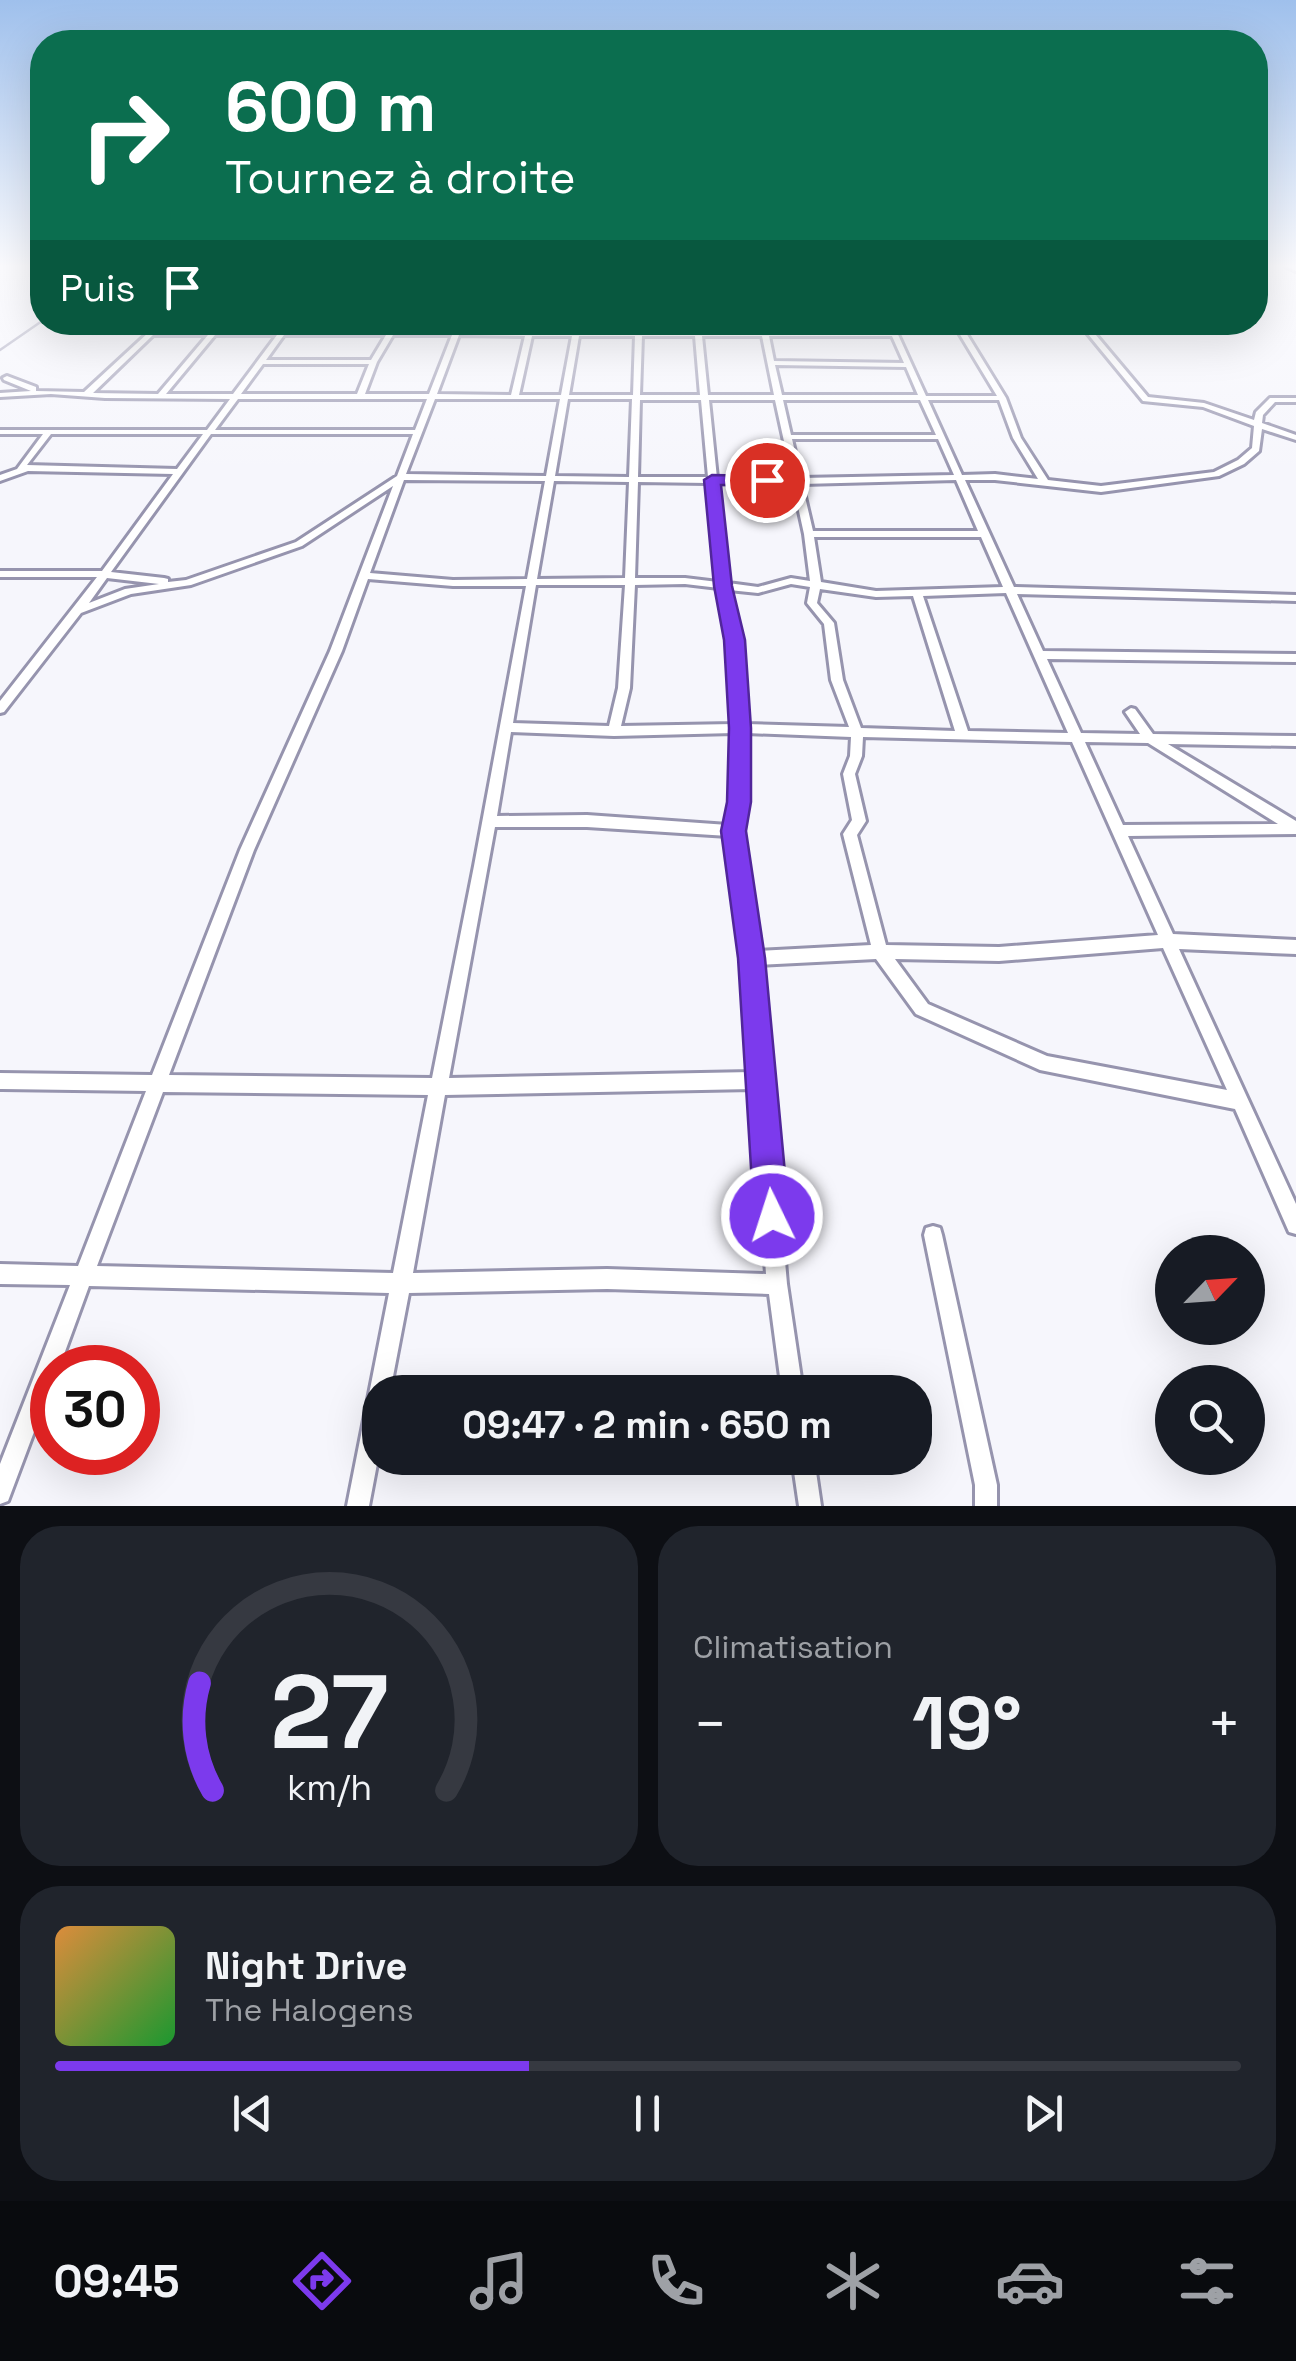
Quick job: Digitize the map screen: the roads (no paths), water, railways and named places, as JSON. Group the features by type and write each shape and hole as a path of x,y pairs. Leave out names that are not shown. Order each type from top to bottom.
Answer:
{"street":[{"path":"87,394 149,335"},
{"path":"159,396 211,335"},
{"path":"0,709 280,335"},
{"path":"360,396 373,362 390,335"},
{"path":"0,1493 246,850 336,651 456,335"},
{"path":"515,396 529,335"},
{"path":"358,1506 506,727 528,584 576,335"},
{"path":"614,730 624,688 639,335"},
{"path":"698,335 723,586 734,640 740,728 739,802 734,831 752,958 777,1284 790,1375"},
{"path":"766,335 794,480 809,534 816,585 812,603 829,623 837,680 857,732 856,756 849,774 859,821 850,834 865,878 880,952 922,1008 1046,1064 1238,1101"},
{"path":"895,335 1165,942 1296,1225"},
{"path":"965,335 1002,398 1017,438 1044,481"},
{"path":"1093,335 1146,399 1191,402 1296,438"},
{"path":"260,362 373,362"},
{"path":"772,363 910,365"},
{"path":"8,378 24,387 50,392"},
{"path":"0,395 50,392 159,396 1002,398"},
{"path":"77,611 129,591 187,583 298,544 402,477 958,478 1044,481 1101,488 1216,474 1252,455 1257,444 1259,414 1273,400 1296,400"},
{"path":"0,432 418,432"},
{"path":"0,478 21,468 49,432"},
{"path":"787,437 939,437"},
{"path":"21,468 179,472"},
{"path":"809,534 982,534"},
{"path":"0,574 104,574 187,583"},
{"path":"365,576 528,584 685,581 758,590 791,581 876,594 1007,590 1296,598"},
{"path":"918,594 964,736"},
{"path":"1038,656 1296,658"},
{"path":"1131,712 1148,738 1296,829"},
{"path":"506,727 1296,740"},
{"path":"488,822 586,822 734,831"},
{"path":"1117,831 1296,829"},
{"path":"752,958 880,952 999,954 1165,942 1296,947"},
{"path":"2,1080 438,1087 761,1080"},
{"path":"933,1235 986,1485 986,1506"},
{"path":"0,1274 777,1284"},
{"path":"805,1475 810,1506"}],"waterway":[{"path":"0,350 21,335"}]}
